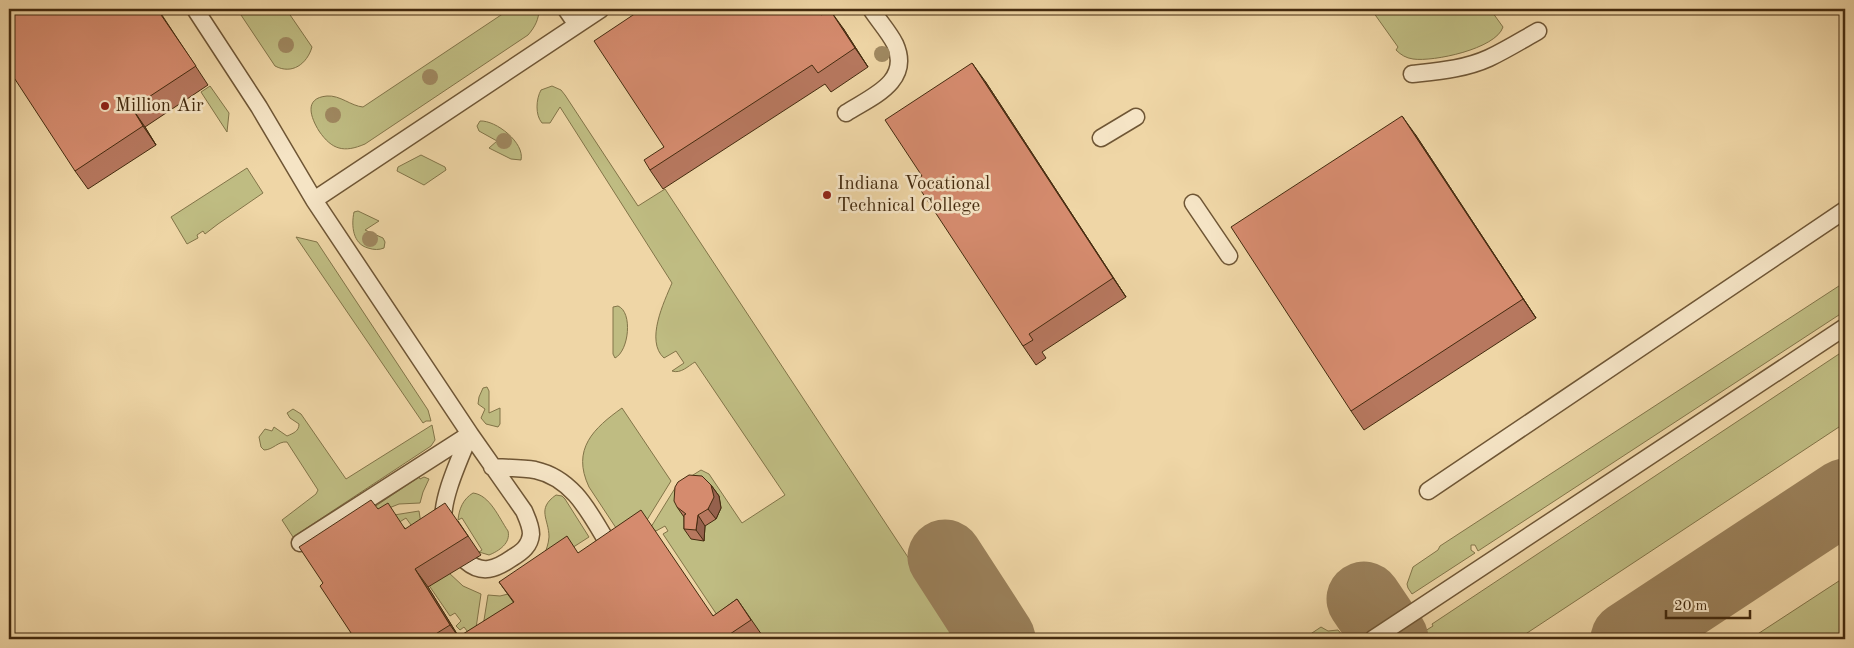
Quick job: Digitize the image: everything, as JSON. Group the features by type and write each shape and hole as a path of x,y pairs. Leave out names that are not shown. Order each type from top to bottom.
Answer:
{"lane":[{"path":"195,9 259,107 314,200 492,467 524,511 531,532 525,550 500,567 482,569 472,567 466,561"},
{"path":"566,9 577,25"},
{"path":"314,200 601,9"},
{"path":"846,114 888,86 896,76 900,66 894,42 871,9"},
{"path":"1412,74 1453,69 1473,64 1490,58 1538,30"},
{"path":"1101,138 1136,117"},
{"path":"1193,203 1229,256"},
{"path":"1428,490 1845,210"},
{"path":"1373,639 1845,328"},
{"path":"445,529 442,516 445,503 470,434"},
{"path":"300,543 470,434"},
{"path":"492,467 536,470 557,478 576,492 612,550"}],"shaded area":[{"path":"237,9 286,9 312,47 303,63 287,69 275,66"},
{"path":"510,9 539,9 536,23 528,35 365,144 345,149 339,148 329,142 319,131 311,109 314,100 332,96 363,107"},
{"path":"1371,9 1490,9 1503,27 1498,35 1477,48 1448,56 1413,59 1404,56 1396,50 1398,47"},
{"path":"210,86 229,113 227,132 201,92"},
{"path":"552,86 561,90 565,95 638,206 665,189 962,639 760,639 723,624 663,534 668,531 665,526 656,531 651,527 677,485 701,470 709,474 742,523 785,495 695,362 681,371 675,372 672,371 684,363 676,351 664,358 659,351 656,342 658,321 672,283 560,107 550,123 542,123 540,120 537,107 539,94 541,90"},
{"path":"480,121 494,124 508,134 519,147 521,160 511,159 489,148 497,141 479,131 477,126"},
{"path":"421,155 445,167 446,170 424,185 397,171 398,167"},
{"path":"247,168 263,193 205,234 203,231 197,235 198,238 187,244 171,217"},
{"path":"358,211 379,221 365,230 383,238 385,242 384,248 372,249 363,246 356,239 353,223 354,212"},
{"path":"296,237 317,242 428,410 431,421 423,423"},
{"path":"1845,282 1845,311 1478,551 1475,545 1471,545 1471,550 1475,553 1412,594 1407,584 1413,567 1438,550 1440,546"},
{"path":"618,306 626,316 627,332 623,348 615,358 613,354 613,307"},
{"path":"1845,350 1845,423 1518,639 1426,639 1424,637 1425,631 1433,626 1432,624"},
{"path":"487,387 489,391 489,413 500,408 500,424 498,427 486,424 481,418 485,409 478,404 479,397 483,388"},
{"path":"622,408 671,481 647,520 622,537 589,487 584,474 583,461 588,441 602,423"},
{"path":"293,409 301,414 346,479 432,425 435,440 431,446 293,537 282,520 316,494 318,490 287,442 264,450 261,447 259,437 265,429 272,431 274,427 287,436 296,431 299,424 290,418 287,413"},
{"path":"419,477 420,479 424,477 429,479 420,503 399,504 325,540"},
{"path":"473,493 489,502 508,531 506,543 489,555 479,552 482,550 462,518 458,520 462,505"},
{"path":"556,495 562,496 565,499 589,537 533,573 547,547 549,537 545,514 546,505"},
{"path":"419,511 424,543 406,518 393,526 394,515"},
{"path":"448,572 463,586 481,594 475,635 471,636 464,627 460,630 456,626 461,621 455,613 450,616 428,584"},
{"path":"1845,577 1845,639 1750,639"},
{"path":"516,592 532,620 481,639 488,595 500,596"},
{"path":"1321,627 1328,631 1338,630 1343,636 1342,639 1303,639"}],"building":[{"name":"Million Air","path":"9,9 157,9 196,66 132,108 143,126 75,171 9,70"},
{"path":"642,9 817,9 821,15 830,10 855,48 818,73 812,65 650,170 644,160 664,147 594,41"},
{"path":"972,63 1113,278 1029,334 1033,340 1023,346 914,180 922,176 885,120"},
{"path":"1402,116 1523,299 1351,411 1231,227"},
{"path":"689,475 702,476 711,485 714,497 708,509 698,515 696,530 684,529 684,515 686,514 677,507 674,501 675,487 678,482"},
{"path":"371,500 378,509 388,503 405,529 445,503 468,536 415,569 450,625 434,635 437,639 355,639 320,586 323,583 299,547"},
{"path":"641,510 713,616 737,599 751,620 727,636 729,639 455,639 514,602 499,582 567,536 578,553"}],"taxiway":[{"path":"1628,639 1845,496"},
{"path":"945,557 998,639"},
{"path":"1364,599 1391,639"}],"place":[{"name":"Million Air","path":"105,106"},
{"name":"Indiana Vocational Technical College","path":"827,195"}]}
